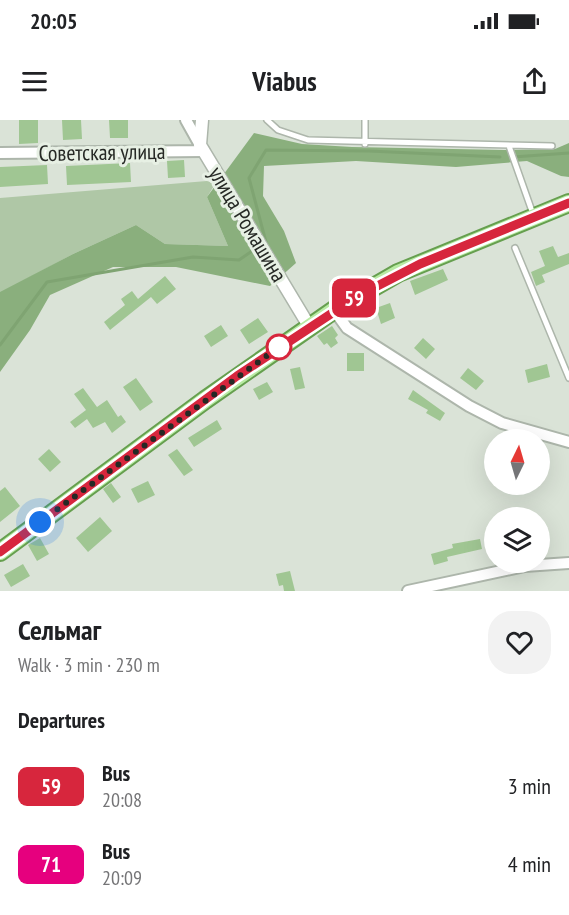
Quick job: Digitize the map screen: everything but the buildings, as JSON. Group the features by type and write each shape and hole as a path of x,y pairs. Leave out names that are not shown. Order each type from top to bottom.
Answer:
{"main road":[{"path":"0,552 334,310 398,273 569,203"}],"street":[{"name":"Советская улица","path":"0,153 202,148 186,120"},
{"name":"улица Ромашина","path":"202,120 202,148 309,326"},
{"path":"334,310 347,328 469,406 502,423 569,442"},
{"path":"408,591 525,566 569,563"}],"lane":[{"path":"267,120 284,133 308,140 365,144 552,146"},
{"path":"365,120 365,144"},
{"path":"509,146 534,218"},
{"path":"515,248 569,378"}],"green space":[{"path":"254,133 302,144 352,147 504,150 555,149 569,143 569,177 561,176 527,161 456,167 356,161 264,166 263,196 284,231 296,263 270,286 176,267 113,267 50,295 30,330 0,372 0,292 73,254 136,225 165,244 228,246 207,197"},
{"path":"207,181 215,184 207,197 228,246 165,244 136,225 73,254 0,293 0,198"}],"waterway":[{"path":"266,242 249,178 266,150 369,151 500,157"},
{"path":"513,157 569,153"},
{"path":"0,345 47,282 193,257 239,260 255,249"}],"bus line":[{"name":"59","path":"0,552 237,376 309,326 398,273 499,234 569,203"}],"route":[{"path":"40,522 279,347"}]}
